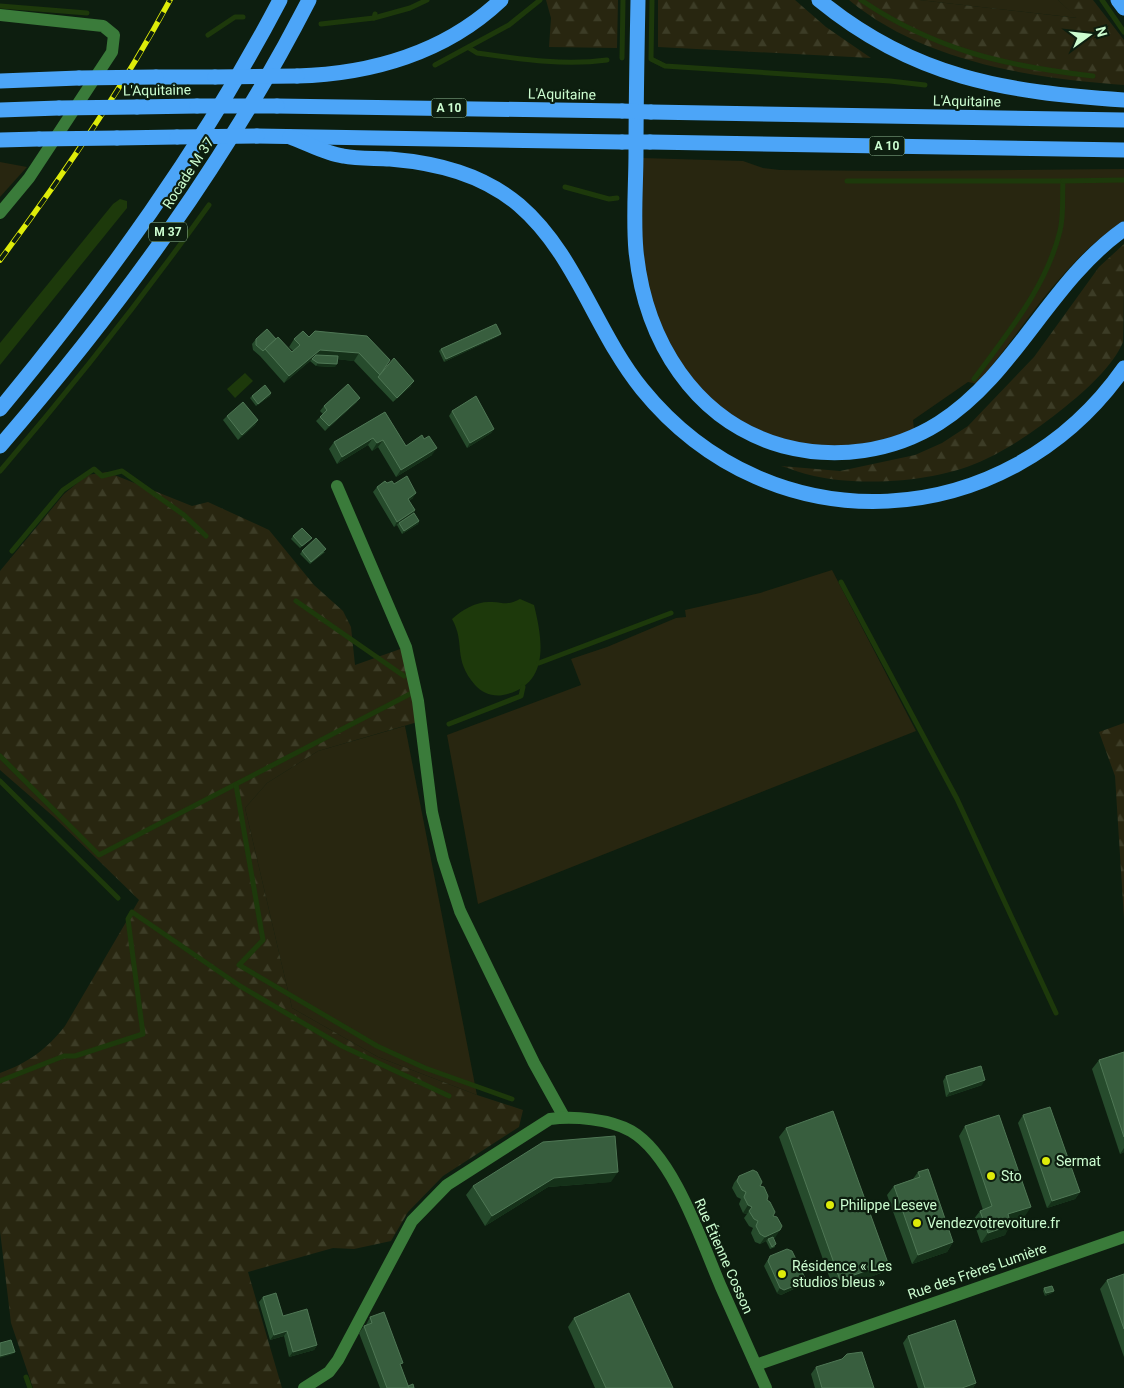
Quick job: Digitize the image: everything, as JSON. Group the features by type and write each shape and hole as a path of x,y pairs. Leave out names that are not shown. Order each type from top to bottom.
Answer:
{"highway":[{"name":"Rocade M 37","path":"0,409 91,296 169,187 245,65 280,0"},
{"name":"Rocade M 37","path":"0,446 92,335 168,234 203,182 264,83 309,0"},
{"path":"0,80 296,76 346,73 418,53 466,28 501,0"},
{"path":"638,0 634,206 636,250 641,286 649,314 664,350 678,374 693,392 725,418 766,441 823,453 847,453 893,444 937,424 958,410 992,377 1071,276 1089,257 1124,229"},
{"path":"819,0 881,43 937,70 970,80 1028,92 1124,100"},
{"path":"1118,0 1124,8"},
{"name":"L'Aquitaine","path":"0,110 277,106 1124,120"},
{"path":"290,136 341,156 442,166 463,172 497,189 524,210 552,242 623,362 642,389 671,420 695,441 751,475 809,495 860,502 905,501 961,490 996,476 1044,450 1070,430 1091,409 1124,368"},
{"name":"A 10","path":"0,140 290,136 1124,150"}],"street":[{"path":"0,15 103,26 114,35 115,43 112,52 28,178 0,213"},
{"path":"304,1388 329,1372 338,1360 412,1220 447,1184 550,1119 564,1117 529,1054 460,911 443,859 432,812 418,702 406,647 337,486"},
{"name":"Rue Étienne Cosson","path":"564,1117 583,1118 631,1131 644,1142 670,1175 685,1202 766,1388"},
{"name":"Rue des Frères Lumière","path":"756,1365 1124,1237"}],"green space":[{"path":"546,0 618,0 617,48 549,47 551,18"},
{"path":"658,0 795,0 826,27 871,58 658,47"},
{"path":"849,0 919,0 1077,18 1058,0 1093,0 1124,40 1124,85 1089,82 1016,71 944,52 911,38 879,21"},
{"path":"919,0 1058,0 1078,18"},
{"path":"642,158 743,161 763,168 780,170 1124,169 1124,221 1102,236 1063,275 977,384 968,382 913,420 914,429 883,439 852,445 821,445 792,441 763,432 736,418 710,399 685,373 658,323 646,280 642,240"},
{"path":"0,162 27,167 0,197"},
{"path":"1124,244 1123,342 1119,351 1106,369 1081,394 1017,442 997,454 967,467 947,473 902,480 878,482 834,479 810,475 781,466 840,471 915,455 942,443 968,426 1034,357 1099,267"},
{"path":"107,472 192,506 208,502 269,530 314,585 343,611 351,627 355,665 406,647 421,721 318,751 267,783 245,808 292,1008 378,1057 477,1095 523,1110 519,1127 443,1176 408,1212 391,1241 354,1249 333,1248 248,1272 282,1388 33,1388 11,1323 0,1231 0,1073 28,1060 51,1042 65,1026 139,900 54,817 0,770 0,571 64,494 87,475"},
{"path":"832,570 916,731 478,904 447,735 581,685 571,659 607,647 676,618 686,617 685,610 760,593"},
{"path":"1124,723 1124,919 1115,776 1099,732"},
{"path":"405,726 477,1095 378,1057 292,1008 245,808 267,783 318,751"}],"shaded area":[{"path":"120,199 127,201 127,208 0,365 0,343 113,204"},
{"path":"245,373 253,381 235,398 227,389"},
{"path":"520,599 534,605 541,647 540,660 536,672 529,682 518,690 503,695 488,694 475,685 464,667 456,628 452,619 464,610 479,603 507,603"}],"building":[{"path":"496,324 501,334 446,359 441,349"},
{"path":"267,329 276,339 263,351 256,345 256,339"},
{"path":"303,331 309,337 315,331 367,336 390,360 380,375 359,353 320,350 289,376 265,349 278,337 292,352 300,345 294,339"},
{"path":"316,355 338,356 337,364 318,363 312,359"},
{"path":"394,358 414,381 397,398 378,377"},
{"path":"348,384 360,398 329,426 320,417 327,410 324,406"},
{"path":"265,385 271,393 258,404 252,396"},
{"path":"476,396 494,429 470,443 452,411"},
{"path":"243,402 258,420 242,435 227,416"},
{"path":"385,412 406,446 422,435 424,439 429,436 437,448 401,470 383,440 377,443 373,438 342,457 334,442"},
{"path":"407,476 416,493 408,499 415,510 397,522 377,487 385,481 387,483 392,481 394,484"},
{"path":"414,513 419,521 404,531 399,523"},
{"path":"302,528 312,538 302,546 293,536"},
{"path":"316,538 326,549 311,562 302,551"},
{"path":"1124,1052 1124,1137 1099,1060"},
{"path":"981,1066 985,1080 950,1092 946,1076"},
{"name":"Sermat","path":"1050,1107 1080,1192 1052,1201 1023,1115"},
{"name":"Philippe Leseve","path":"833,1111 888,1263 840,1280 786,1128"},
{"name":"Sto","path":"999,1115 1031,1207 1008,1214 1011,1225 988,1233 980,1211 992,1206 965,1126"},
{"path":"615,1136 618,1172 554,1178 492,1216 473,1186 543,1142"},
{"name":"Vendezvotrevoiture.fr","path":"928,1169 953,1242 918,1255 894,1186 920,1177 918,1172"},
{"path":"753,1170 757,1172 762,1182 760,1186 764,1187 768,1196 767,1200 775,1212 773,1216 777,1217 782,1226 780,1230 765,1237 760,1234 756,1226 758,1221 754,1219 749,1211 752,1207 748,1205 744,1197 746,1192 742,1190 737,1181 739,1176"},
{"path":"773,1237 776,1244 772,1247 768,1239"},
{"name":"Résidence « Les studios bleus »","path":"787,1249 792,1251 805,1278 802,1283 784,1290 780,1288 768,1261 770,1256"},
{"path":"1124,1274 1124,1329 1107,1280"},
{"path":"1052,1286 1054,1291 1046,1293 1044,1288"},
{"path":"276,1293 283,1316 307,1309 317,1345 293,1352 287,1331 274,1335 263,1297"},
{"path":"629,1293 673,1388 606,1388 574,1318"},
{"path":"384,1312 403,1363 400,1364 409,1388 387,1388 364,1326 372,1323 370,1317"},
{"path":"955,1320 976,1383 962,1388 925,1388 908,1336"},
{"path":"11,1340 15,1352 0,1356 0,1343"},
{"path":"862,1352 874,1388 822,1388 816,1367 842,1359 847,1354"},
{"path":"413,1384 414,1388 409,1388 408,1386"}],"waterway":[{"path":"374,18 410,8 427,0"},
{"path":"435,65 509,25 540,0"},
{"path":"622,58 623,0"},
{"path":"652,0 651,59 665,66 925,85"},
{"path":"861,0 916,32 972,53 1030,67 1093,76"},
{"path":"1102,0 1124,32"},
{"path":"0,6 87,13"},
{"path":"321,24 374,18 375,14"},
{"path":"208,35 235,17 243,17"},
{"path":"469,48 477,53 542,61 591,62 607,60"},
{"path":"1063,181 1124,180"},
{"path":"847,181 1063,181 1061,225 1054,252 1036,290 974,379"},
{"path":"565,187 609,199 617,198"},
{"path":"0,471 108,340 209,205"},
{"path":"12,551 63,490 94,469 102,476 122,471 184,515 206,536"},
{"path":"841,582 957,799 1056,1013"},
{"path":"296,601 404,676"},
{"path":"539,663 671,613"},
{"path":"449,724 521,696 523,687"},
{"path":"0,756 99,855 410,694"},
{"path":"0,781 118,898"},
{"path":"236,785 263,940 239,965 377,1046 425,1068 512,1099"},
{"path":"0,1081 64,1056 75,1056 143,1034 128,919 132,912 240,986 342,1046 449,1096"},
{"path":"26,1377 30,1388"}],"railway":[{"path":"0,260 90,133 170,0"}],"place":[{"name":"Sermat","path":"1046,1161"},
{"name":"Sto","path":"991,1176"},
{"name":"Philippe Leseve","path":"830,1205"},
{"name":"Vendezvotrevoiture.fr","path":"917,1223"},
{"name":"Résidence « Les studios bleus »","path":"782,1274"}]}
